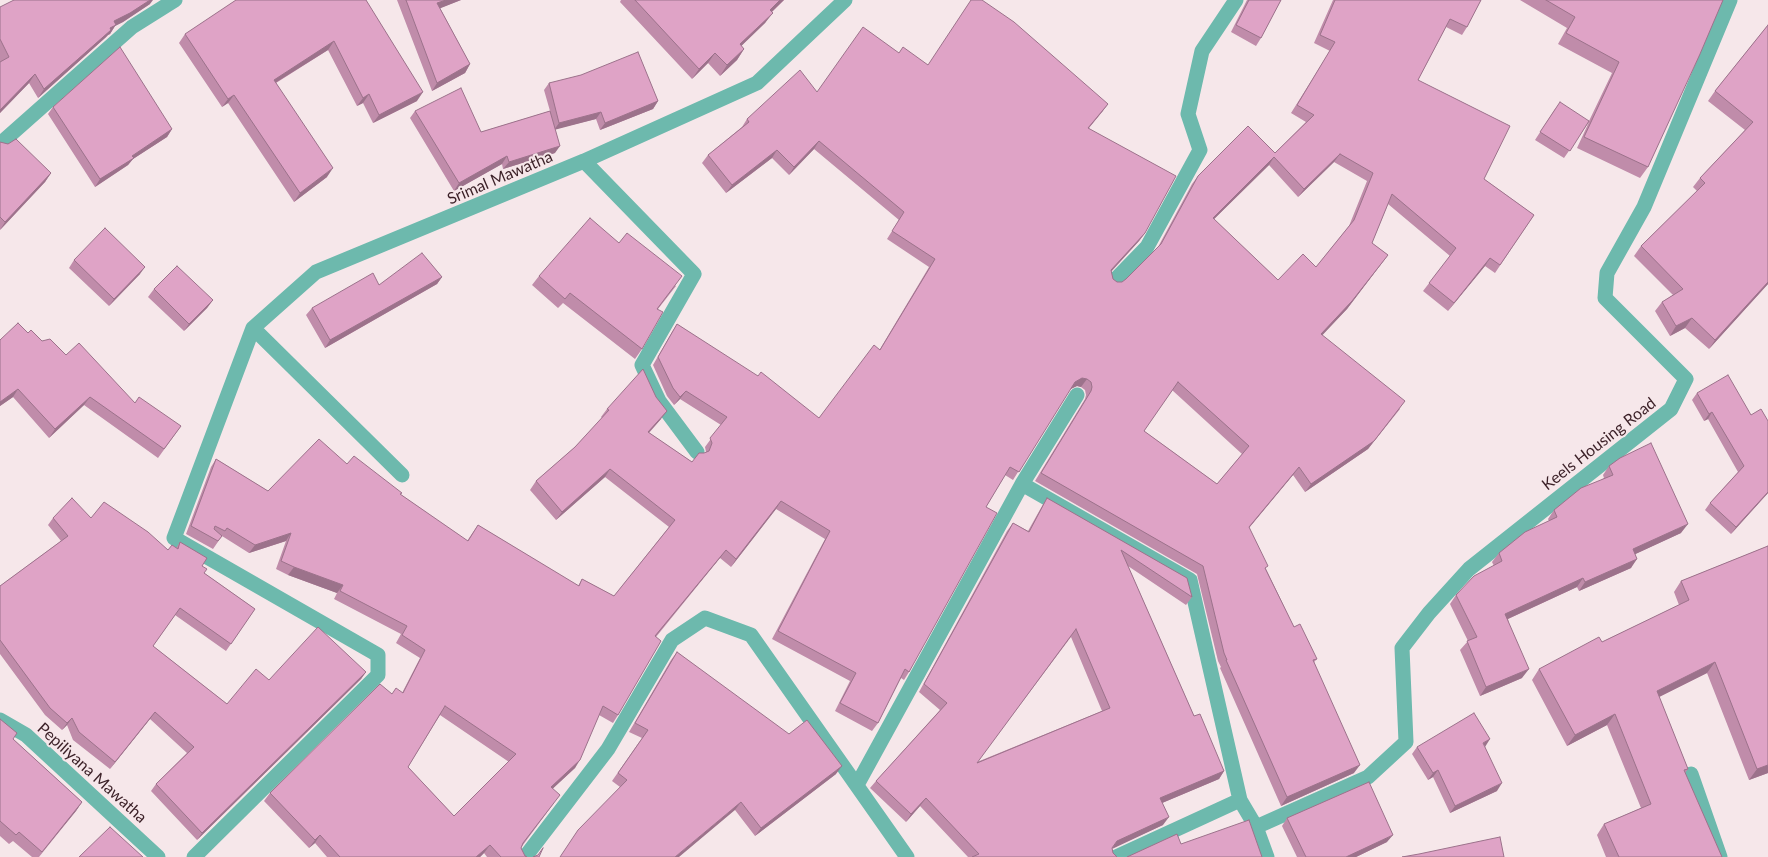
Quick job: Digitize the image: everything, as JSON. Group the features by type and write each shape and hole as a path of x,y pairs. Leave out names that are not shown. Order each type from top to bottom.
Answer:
{"street":[{"path":"0,144 132,28 175,0"},
{"name":"Srimal Mawatha","path":"194,857 378,675 378,656 174,538 253,328 316,272 584,161 757,83 845,0"},
{"path":"1114,281 1147,247 1200,150 1188,114 1202,51 1236,0"},
{"name":"Keels Housing Road","path":"1256,827 1368,777 1406,742 1402,648 1429,613 1469,569 1671,409 1686,379 1605,298 1607,273 1644,208 1730,0"},
{"path":"584,161 694,274 642,365 659,402 697,452"},
{"path":"253,328 402,475"},
{"path":"857,785 1022,484 1077,395"},
{"path":"1022,484 1190,580 1240,800 1256,827 1267,857"},
{"path":"525,857 608,749 672,640 705,618 751,635 907,857"},
{"name":"Pepiliyana Mawatha","path":"0,720 26,735 158,857"},
{"path":"1691,774 1720,857"},
{"path":"1116,857 1240,800"}],"building":[{"path":"14,0 150,0 114,21 116,25 110,28 111,30 44,89 35,74 0,110 0,62 9,57 0,39 0,7"},
{"path":"236,0 366,0 423,92 379,115 369,94 363,98 334,41 274,80 333,168 300,193 234,95 228,99 185,34"},
{"path":"406,0 446,0 437,3 470,64 437,83"},
{"path":"635,0 780,0 770,10 773,13 740,44 744,49 727,65 715,53 699,69"},
{"path":"971,0 982,0 1014,22 1108,104 1088,128 1176,176 1145,233 1111,270 1113,279 1117,282 1122,282 1161,244 1198,176 1248,126 1275,153 1314,115 1297,105 1335,42 1320,35 1335,0 1481,0 1467,27 1450,19 1418,80 1510,126 1484,179 1534,215 1500,265 1490,258 1454,303 1429,283 1456,248 1392,194 1372,243 1388,255 1352,301 1321,334 1405,401 1374,441 1311,484 1299,467 1249,527 1268,566 1265,568 1294,627 1300,624 1317,659 1313,660 1360,765 1287,797 1226,660 1203,566 1041,473 1091,391 1091,382 1082,378 1075,382 1019,472 1010,467 986,507 997,513 909,672 905,669 878,723 840,703 856,673 778,631 830,531 781,501 736,559 726,550 655,636 661,641 618,715 603,706 580,760 551,787 560,795 523,843 521,848 527,857 501,857 490,845 476,857 340,857 320,835 315,840 270,793 380,684 392,694 396,688 403,693 425,650 402,635 407,626 340,591 343,585 281,561 291,533 255,545 227,528 225,531 215,526 214,529 222,536 218,541 191,526 216,459 268,491 319,439 347,464 354,456 402,493 400,494 468,541 478,525 579,586 582,579 614,596 675,520 610,469 562,512 536,481 575,447 643,369 656,397 667,411 648,432 692,462 699,453 709,451 712,443 710,438 727,417 686,391 680,397 673,388 658,357 677,324 758,376 761,372 819,418 874,345 880,350 935,259 892,231 904,212 819,141 794,167 777,150 732,185 708,155 749,122 747,119 800,70 817,92 863,27 899,53 903,47 928,65","holes":["1340,154 1373,173 1354,220 1316,267 1303,254 1278,280 1213,218 1274,157 1304,189","1178,382 1249,446 1217,484 1144,431","445,706 516,754 454,816 408,767"]},
{"path":"1249,0 1281,0 1261,38 1236,25"},
{"path":"1546,0 1723,0 1648,167 1584,137 1619,62 1566,33 1575,17"},
{"path":"1768,25 1768,282 1715,340 1692,318 1676,326 1662,302 1683,289 1641,246 1705,183 1700,178 1753,122 1715,91"},
{"path":"120,47 172,129 132,156 134,158 100,179 53,107"},
{"path":"638,52 658,101 605,123 601,112 559,123 549,83 581,75"},
{"path":"461,88 481,132 550,111 560,146 509,162 507,156 459,183 415,111"},
{"path":"1560,102 1589,121 1570,151 1540,132"},
{"path":"16,139 51,173 5,222 0,217 0,142 8,144"},
{"path":"590,218 619,243 627,233 682,276 657,309 663,312 642,349 570,293 565,299 539,276"},
{"path":"105,228 145,267 114,299 74,260"},
{"path":"422,253 442,277 330,340 312,308 373,273 379,285"},
{"path":"177,266 213,300 189,324 154,289"},
{"path":"18,323 28,333 31,330 42,341 50,339 66,355 79,343 135,403 139,397 181,426 164,449 90,397 55,429 18,389 0,402 0,340"},
{"path":"1728,375 1751,415 1761,409 1768,421 1768,492 1736,527 1710,503 1744,466 1712,412 1709,414 1697,393"},
{"path":"1651,443 1688,524 1633,549 1637,559 1585,582 1583,578 1505,614 1529,669 1486,687 1467,641 1477,637 1456,595 1474,576 1502,561 1499,553 1525,532 1557,517 1554,510 1581,488 1613,475 1609,466 1620,458"},
{"path":"72,498 91,518 104,502 148,532 168,550 172,545 178,549 180,542 207,558 202,566 207,569 204,573 255,609 231,644 180,608 153,646 227,704 256,669 269,680 318,627 366,672 202,833 156,784 194,747 155,712 115,762 79,732 72,718 67,723 50,708 0,640 0,586 68,536 53,518"},
{"path":"1047,498 1187,578 1192,597 1121,550 1194,716 1200,714 1224,771 1160,798 1169,817 1117,841 1112,848 1113,853 1117,857 972,857 979,854 926,798 911,814 876,781 947,703 924,684 1013,523 1029,532","holes":["1076,629 1110,708 977,763"]},
{"path":"1768,546 1768,765 1757,769 1715,662 1657,691 1688,769 1684,770 1722,857 1619,857 1604,824 1651,804 1615,714 1575,735 1539,669 1599,637 1602,642 1689,600 1681,581"},
{"path":"677,652 789,734 807,720 842,766 761,828 741,802 675,857 560,857 578,830 627,780 618,773 648,730 635,723"},
{"path":"1474,713 1490,739 1483,743 1502,783 1455,806 1438,770 1433,773 1417,747"},
{"path":"0,719 17,733 13,739 82,802 42,852 19,832 16,835 0,821"},
{"path":"1369,782 1393,835 1346,857 1306,857 1287,818"},
{"path":"1249,820 1262,857 1127,857 1177,834 1181,844"},
{"path":"110,827 143,857 79,857"},
{"path":"1500,837 1504,857 1402,857 1419,854"}]}
